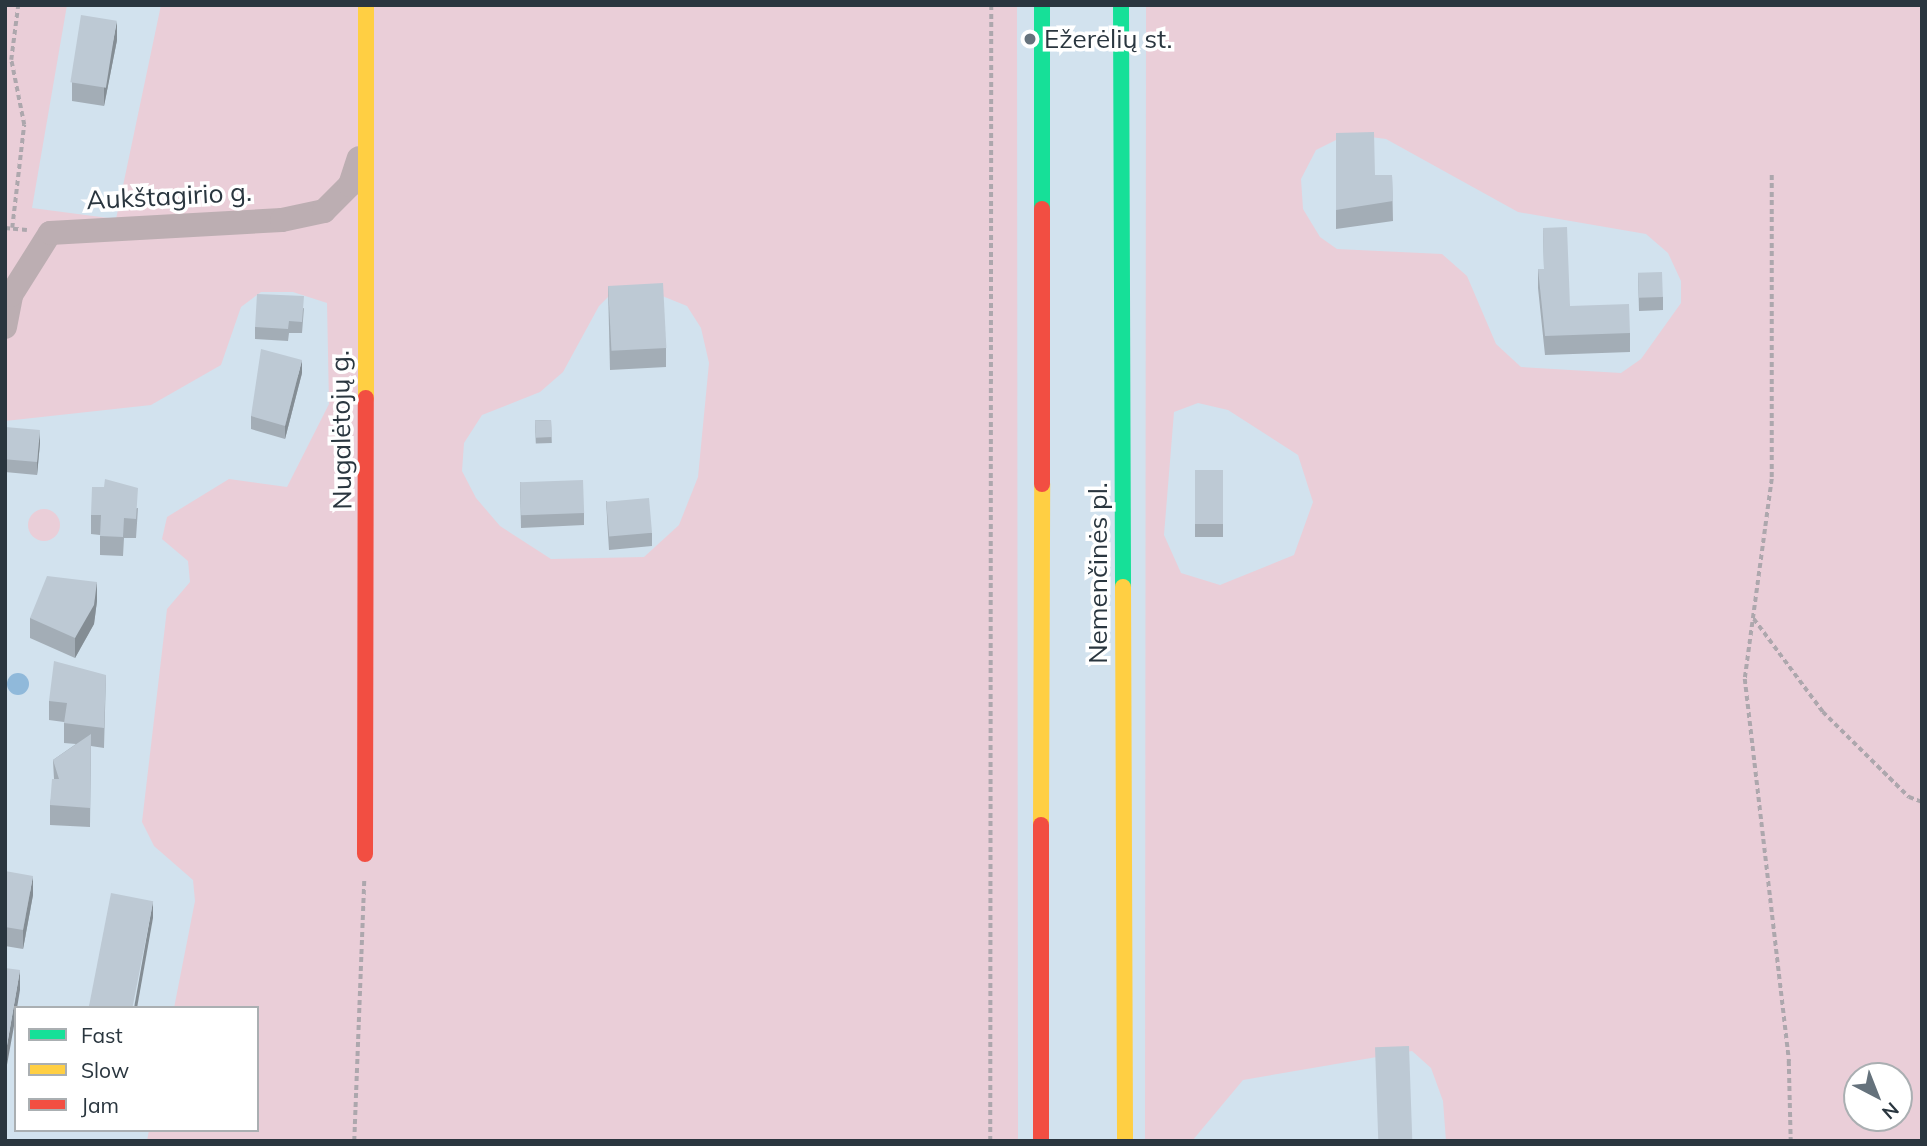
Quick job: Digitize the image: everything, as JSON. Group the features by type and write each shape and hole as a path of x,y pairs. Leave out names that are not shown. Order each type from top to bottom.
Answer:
{"main road":[{"name":"Nugalėtojų g.","path":"365,854 362,151 366,5"},
{"path":"1041,1141 1042,5"},
{"name":"Nemenčinės pl.","path":"1121,5 1125,1141"}],"street":[{"name":"Aukštagirio g.","path":"5,327 11,295 50,233 282,220 324,211 350,185 362,151"}],"path":[{"path":"12,228 24,125 11,60 18,5"},
{"path":"990,1141 991,5"},
{"path":"1772,175 1772,479 1745,679 1789,1061 1791,1141"},
{"path":"1754,618 1823,712 1909,797 1922,802"},
{"path":"354,1141 365,854"}],"shaded area":[{"path":"5,5 67,5 32,208 116,219 161,5 1017,5 1018,1141 147,1141 149,1132 259,1132 259,1006 174,1006 195,901 193,880 154,846 142,822 167,609 190,582 188,561 162,539 167,517 229,479 287,487 329,404 327,303 293,292 261,292 241,307 221,365 151,405 5,421","holes":["635,285 687,306 701,328 709,363 698,477 679,525 644,557 551,559 500,526 476,498 462,471 464,443 482,415 540,392 563,372 599,306 614,291"]},
{"path":"1146,5 1922,5 1922,1141 1446,1141 1443,1101 1431,1068 1412,1051 1243,1080 1192,1141 1145,1141","holes":["1348,134 1386,139 1518,212 1646,234 1668,253 1681,281 1681,303 1641,359 1621,373 1521,367 1496,344 1467,276 1442,254 1337,249 1320,237 1303,209 1301,179 1316,150","1198,403 1228,410 1298,455 1313,502 1294,555 1220,585 1181,573 1164,535 1174,412"]},
{"path":"44,509 55,514 60,525 55,536 44,541 33,536 28,525 33,514"}],"water":[{"path":"18,673 26,676 29,684 26,692 18,695 10,692 7,684 10,676"}],"building":[{"path":"81,15 117,21 106,88 70,82"},
{"path":"1374,132 1375,175 1392,175 1393,201 1336,210 1336,133"},
{"path":"1567,227 1570,306 1629,304 1630,333 1545,336 1538,269 1544,269 1543,228"},
{"path":"1662,272 1663,297 1639,298 1638,273"},
{"path":"663,283 666,348 611,351 608,286"},
{"path":"257,294 304,296 302,322 289,321 288,329 255,327"},
{"path":"261,349 302,360 285,426 251,416"},
{"path":"551,420 552,437 536,438 535,421"},
{"path":"5,427 40,430 37,462 5,459"},
{"path":"1195,470 1223,470 1223,524 1195,524"},
{"path":"105,479 138,488 136,519 124,518 123,537 100,536 101,515 91,515 92,487 104,487"},
{"path":"583,480 584,513 521,515 520,482"},
{"path":"649,498 652,533 609,537 606,502"},
{"path":"47,576 97,582 94,605 75,638 30,618"},
{"path":"54,661 106,675 104,728 64,723 67,703 49,701"},
{"path":"91,734 90,808 50,805 52,779 59,779 53,760"},
{"path":"5,871 33,876 23,930 5,927"},
{"path":"111,893 153,901 133,1006 89,1006"},
{"path":"5,968 20,970 5,1057"},
{"path":"1409,1046 1412,1141 1378,1141 1375,1047"}],"traffic: fast":[{"path":"1042,5 1042,209"},
{"path":"1121,5 1123,587"}],"traffic: slow":[{"path":"366,5 366,398"},
{"path":"1041,825 1042,484"},
{"path":"1123,587 1125,1141"}],"traffic: jam":[{"path":"1042,209 1042,484"},
{"path":"365,854 366,398"},
{"path":"1041,825 1041,1141"}],"place":[{"name":"Ežerėlių st.","path":"1030,39"}]}
